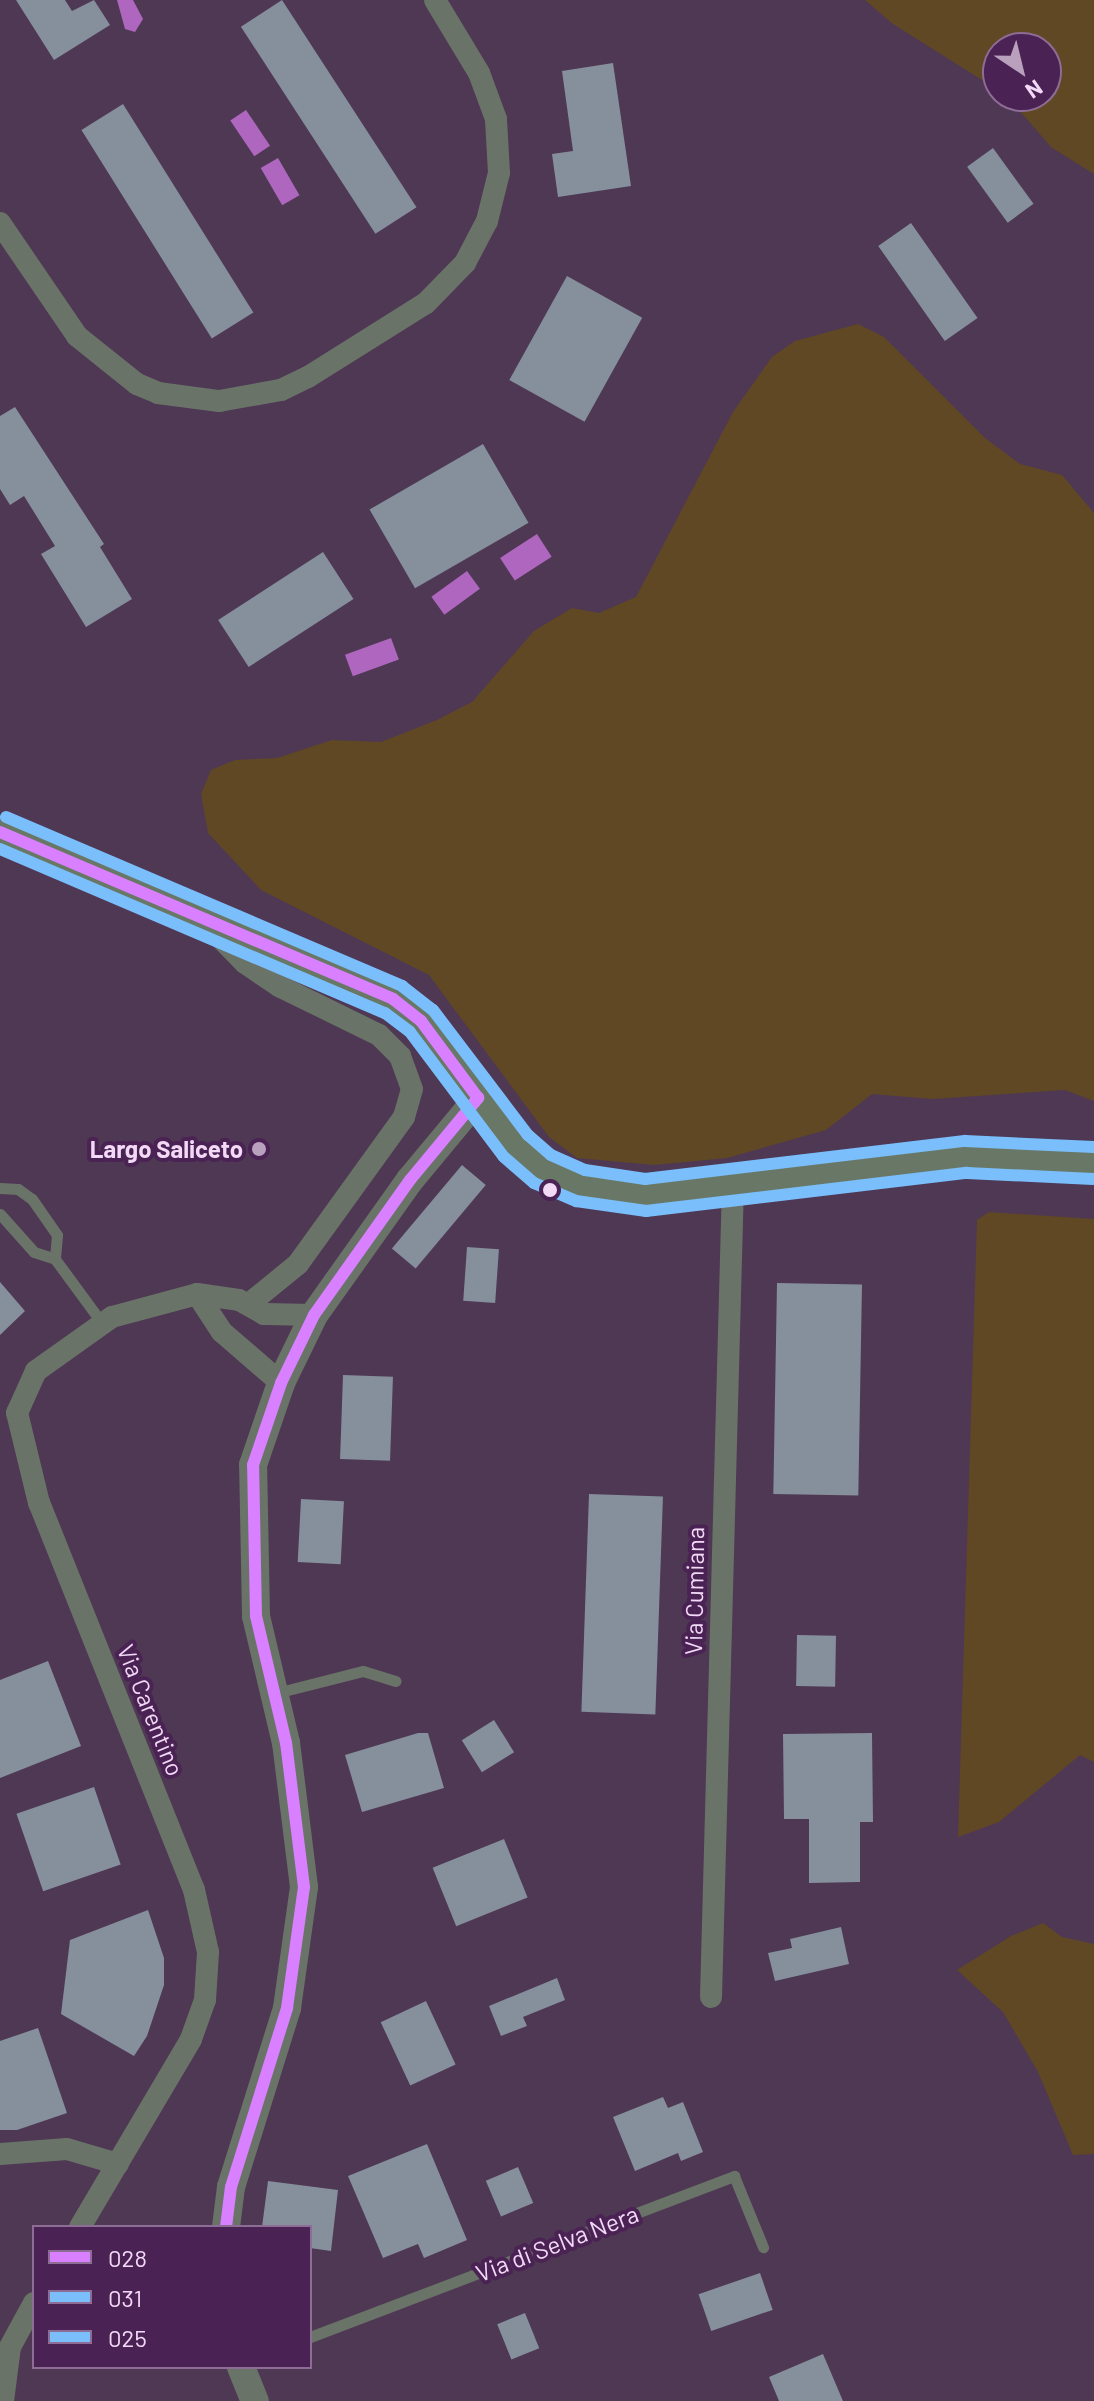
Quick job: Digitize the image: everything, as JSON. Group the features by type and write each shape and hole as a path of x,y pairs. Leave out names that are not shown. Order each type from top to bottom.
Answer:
{"main road":[{"path":"0,832 393,999 421,1021 478,1098 530,1160 581,1186 645,1195 966,1157 1094,1163"}],"street":[{"path":"0,223 77,336 103,362 146,389 197,400 240,399 281,390 316,373 441,290 474,248 492,204 500,158 489,97 435,0"},
{"path":"204,921 230,950 279,986 379,1035 400,1056 412,1089 404,1117 298,1264 249,1304"},
{"path":"226,2225 231,2187 278,2039 300,1935 304,1887 300,1842 274,1693 256,1616 250,1511 253,1465 281,1383 314,1315 385,1212 478,1098"},
{"name":"Via Cumiana","path":"711,1997 733,1185"},
{"path":"197,1294 222,1332 281,1383"},
{"name":"Via Carentino","path":"81,2225 191,2039 209,1976 205,1930 194,1890 39,1503 18,1435 17,1413 36,1371 102,1323 197,1294 249,1304 264,1314 314,1315"},
{"path":"0,2154 67,2149 118,2164"},
{"path":"3,2401 10,2347 32,2307"}],"lane":[{"path":"0,1188 18,1189 32,1199 57,1235 55,1259"},
{"path":"0,1214 34,1252 55,1259 102,1323"},
{"path":"274,1693 363,1671 395,1681"},
{"name":"Via di Selva Nera","path":"312,2336 734,2176 763,2247"}],"shaded area":[{"path":"117,0 133,0 143,19 135,32 125,29"},
{"path":"865,0 1094,0 1094,174 1051,147 1021,112 1062,112 1062,32 982,32 982,80 893,24"},
{"path":"246,110 270,146 254,156 230,121"},
{"path":"278,158 300,195 282,205 261,168"},
{"path":"858,324 884,337 985,438 1020,464 1062,475 1094,513 1094,1101 1065,1090 932,1099 872,1094 826,1130 727,1158 654,1165 577,1158 549,1137 429,975 261,890 208,833 201,794 211,770 235,760 277,758 332,740 381,742 437,720 472,702 534,631 572,608 599,613 636,597 733,412 772,357 795,341"},
{"path":"537,534 552,557 515,581 500,558"},
{"path":"467,571 480,589 444,615 431,597"},
{"path":"391,638 399,660 353,676 345,655"},
{"path":"989,1212 1094,1219 1094,1762 1080,1755 999,1822 958,1837 977,1220"},
{"path":"1043,1923 1062,1937 1094,1944 1094,2154 1073,2155 1038,2072 1003,2012 957,1970 1011,1936"}],"building":[{"path":"16,0 65,0 72,11 94,0 110,25 54,60"},
{"path":"282,0 417,207 375,234 241,27"},
{"path":"613,63 631,186 558,197 552,154 573,151 562,71"},
{"path":"123,104 253,313 212,339 81,130"},
{"path":"993,148 1034,204 1008,223 967,167"},
{"path":"911,223 978,318 945,341 878,246"},
{"path":"567,276 642,318 585,422 509,380"},
{"path":"15,407 104,544 100,547 132,599 86,627 41,554 55,546 24,496 10,505 0,489 0,416"},
{"path":"483,444 528,523 415,588 370,510"},
{"path":"323,552 353,599 249,667 218,620"},
{"path":"462,1165 486,1185 416,1268 392,1248"},
{"path":"467,1247 499,1249 495,1303 463,1301"},
{"path":"0,1282 25,1311 0,1335"},
{"path":"777,1283 862,1284 858,1495 773,1494"},
{"path":"343,1375 393,1377 390,1461 340,1459"},
{"path":"589,1494 663,1497 655,1714 581,1712"},
{"path":"301,1499 344,1501 341,1564 298,1562"},
{"path":"797,1635 836,1636 835,1687 796,1686"},
{"path":"48,1661 81,1746 0,1778 0,1680"},
{"path":"494,1720 514,1752 482,1772 462,1740"},
{"path":"418,1733 428,1733 444,1788 362,1812 345,1755"},
{"path":"872,1733 873,1822 860,1822 860,1882 809,1883 809,1819 784,1819 783,1734"},
{"path":"94,1787 121,1865 43,1891 16,1814"},
{"path":"504,1839 528,1897 456,1926 433,1868"},
{"path":"148,1910 164,1958 164,1985 147,2036 134,2056 61,2014 70,1940"},
{"path":"841,1927 849,1964 775,1981 768,1953 792,1948 790,1939"},
{"path":"557,1978 565,2000 523,2017 527,2026 501,2036 489,2006"},
{"path":"426,2001 456,2064 410,2086 381,2022"},
{"path":"38,2028 67,2113 17,2130 0,2130 0,2041"},
{"path":"663,2097 668,2108 683,2102 703,2152 681,2161 678,2153 635,2171 613,2117"},
{"path":"427,2144 467,2240 424,2258 418,2244 383,2258 348,2176"},
{"path":"518,2167 533,2203 501,2217 486,2181"},
{"path":"268,2181 338,2190 331,2251 312,2248 312,2225 262,2225"},
{"path":"760,2273 773,2310 711,2331 699,2294"},
{"path":"525,2313 539,2348 511,2359 497,2324"},
{"path":"823,2354 843,2401 779,2401 769,2377"}],"transit line":[{"name":"025","path":"6,817 402,986 433,1010 528,1135 551,1155 585,1170 645,1179 965,1141 1094,1147"},
{"name":"028","path":"0,832 393,999 421,1021 478,1098"},
{"name":"031","path":"0,849 385,1013 410,1032 504,1157 534,1183 576,1201 646,1211 967,1173 1093,1179"},
{"name":"028","path":"226,2225 231,2187 287,2008 304,1887 286,1743 256,1616 253,1465 281,1383 314,1315 410,1180 478,1098"}],"place":[{"name":"Largo Saliceto","path":"259,1149"}]}
